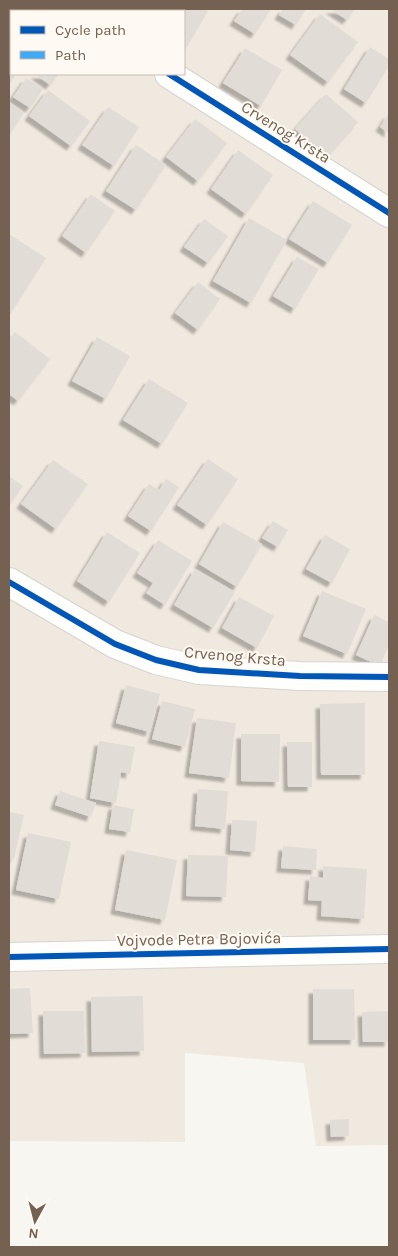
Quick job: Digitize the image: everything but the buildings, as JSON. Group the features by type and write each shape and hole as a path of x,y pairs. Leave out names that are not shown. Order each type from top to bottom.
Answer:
{"street":[{"name":"Crvenog Krsta","path":"171,75 389,213"},
{"name":"Crvenog Krsta","path":"9,582 115,644 156,660 199,670 300,676 389,677"},
{"name":"Vojvode Petra Bojovića","path":"9,957 389,949"}],"shaded area":[{"path":"9,9 389,9 389,1145 316,1146 304,1063 185,1053 185,1142 9,1141"}],"cycle path":[{"path":"171,75 389,213"},
{"path":"9,582 115,644 156,660 199,670 300,676 389,677"},
{"path":"9,957 389,949"}]}
